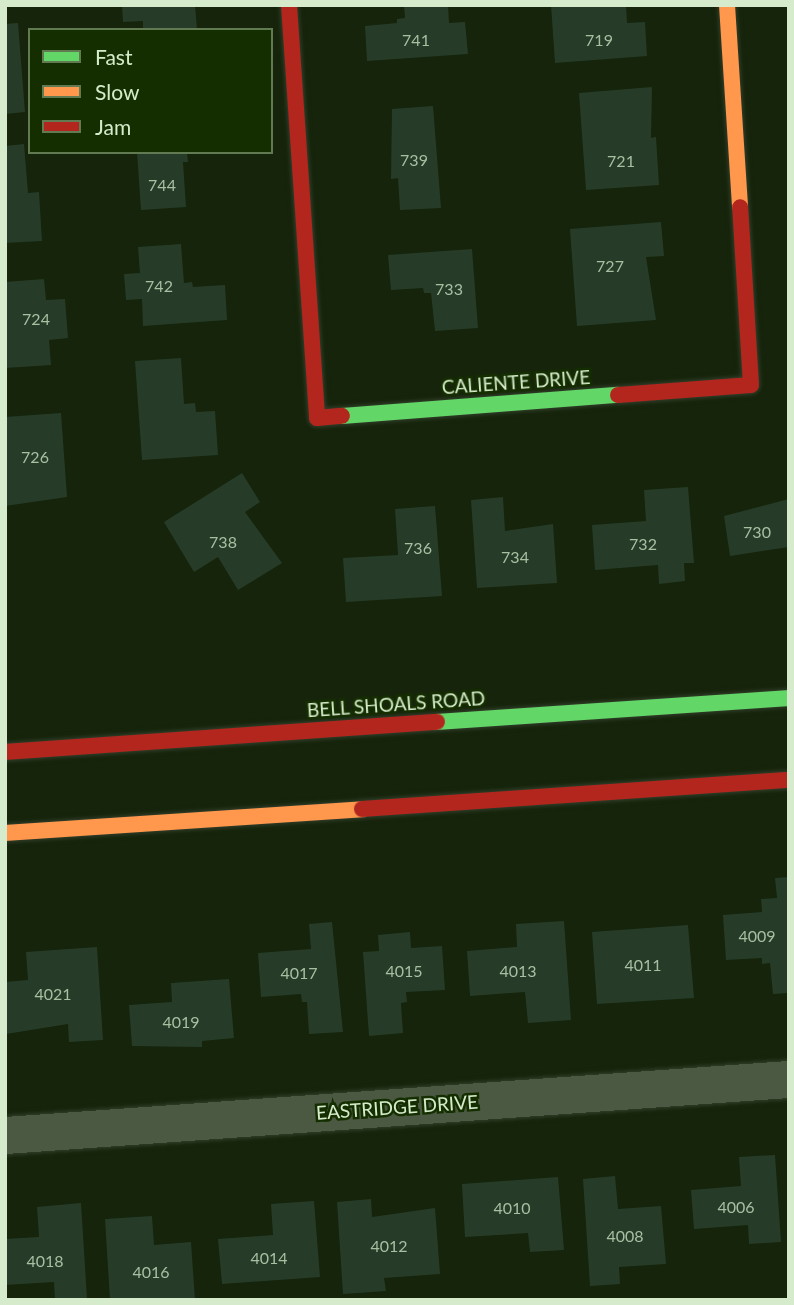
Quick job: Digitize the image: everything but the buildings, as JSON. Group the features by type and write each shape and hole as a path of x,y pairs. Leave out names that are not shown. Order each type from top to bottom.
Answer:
{"main road":[{"name":"CALIENTE DRIVE","path":"289,5 317,418 751,386 727,5"},
{"name":"BELL SHOALS ROAD","path":"5,752 789,698"},
{"path":"5,833 789,780"}],"street":[{"name":"EASTRIDGE DRIVE","path":"5,1135 789,1079"}],"traffic: fast":[{"path":"342,416 618,395"},
{"path":"437,722 789,698"}],"traffic: slow":[{"path":"727,5 740,207"},
{"path":"5,833 362,809"}],"traffic: jam":[{"path":"289,5 317,418 342,416"},
{"path":"618,395 751,385 740,207"},
{"path":"5,752 437,722"},
{"path":"362,809 789,780"}]}
